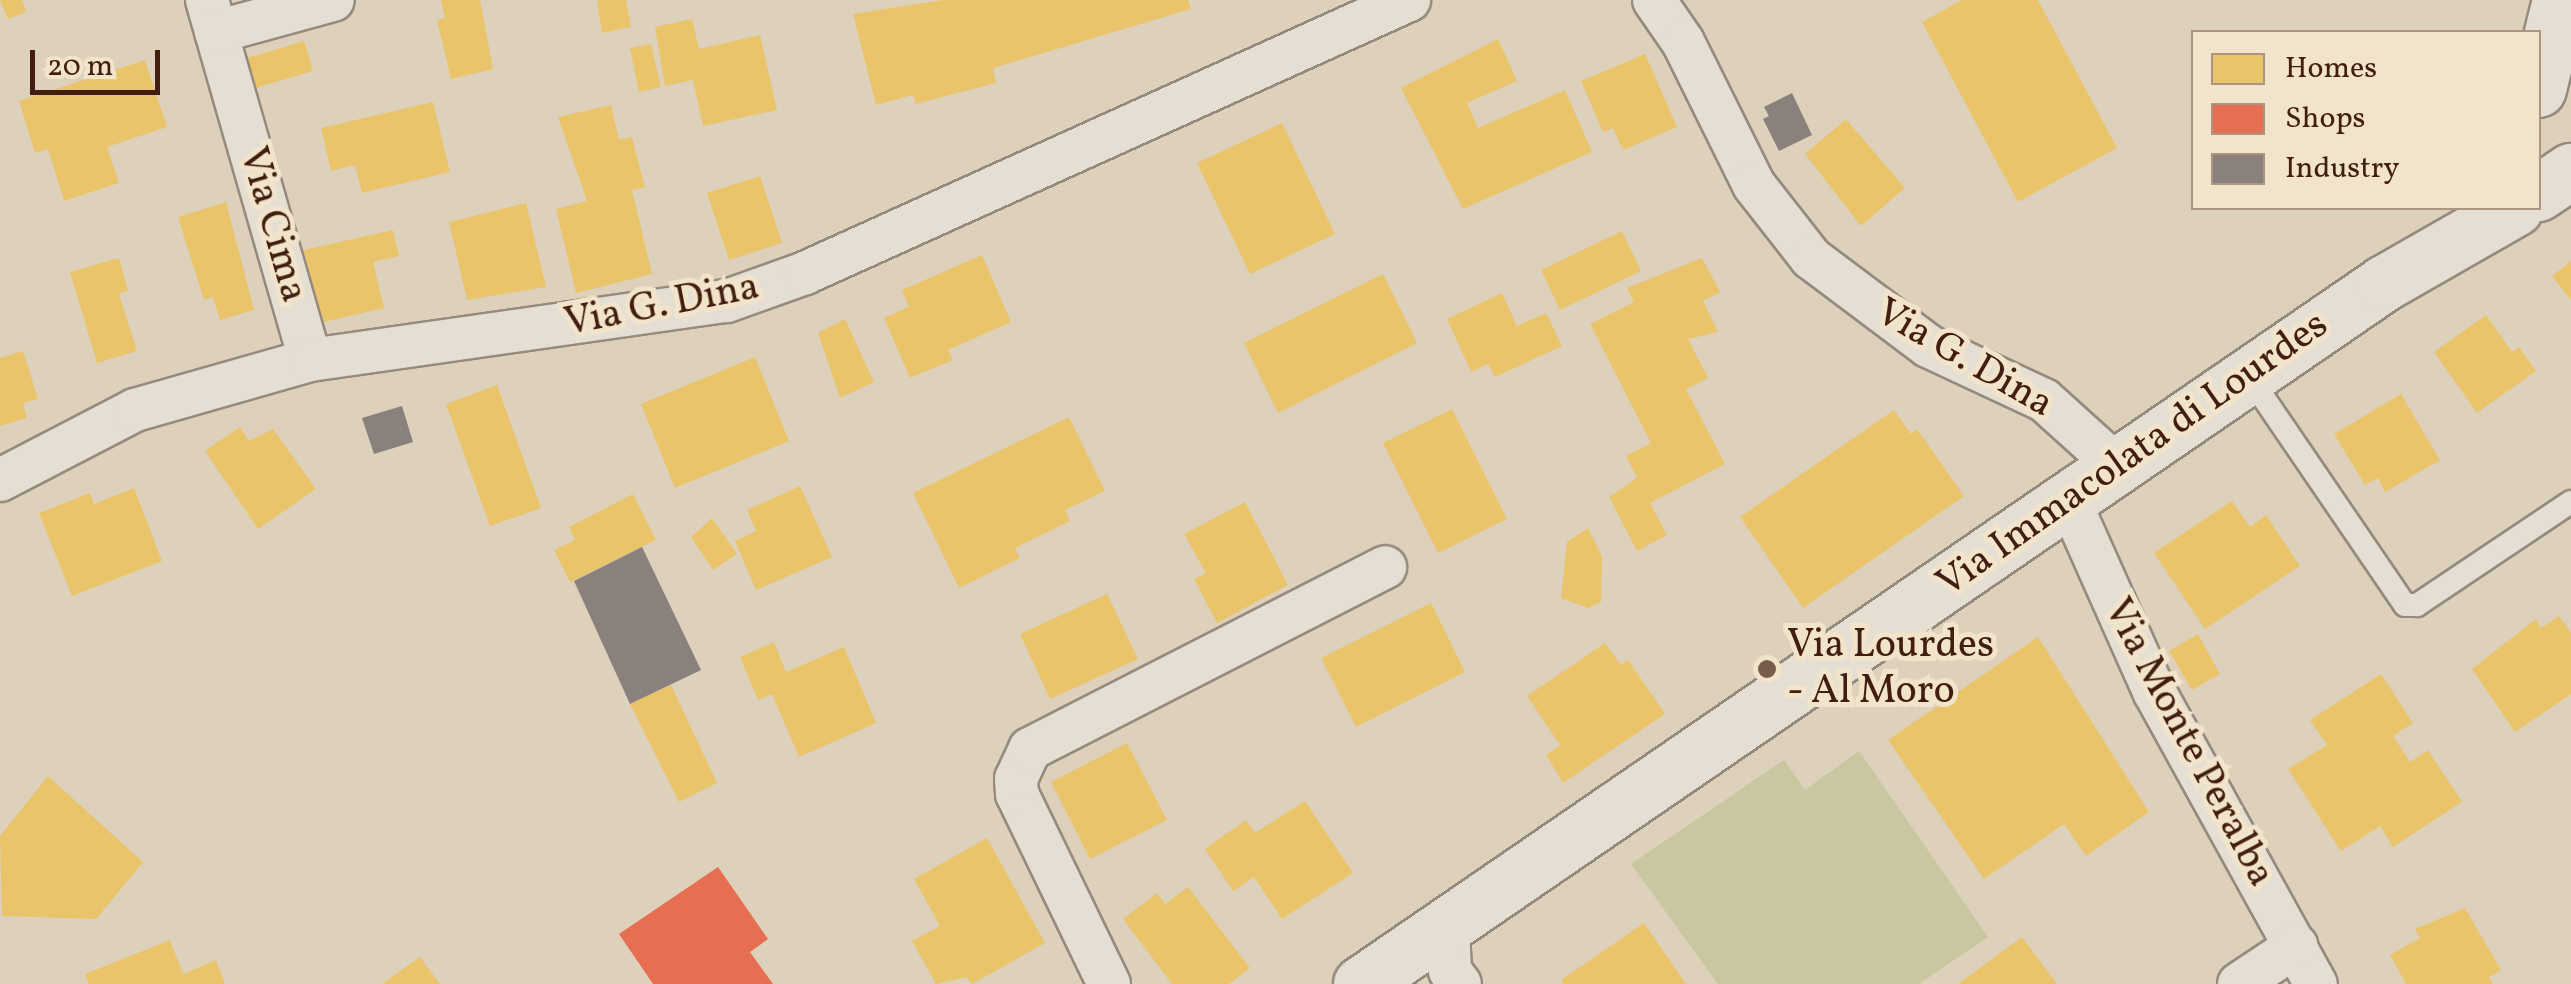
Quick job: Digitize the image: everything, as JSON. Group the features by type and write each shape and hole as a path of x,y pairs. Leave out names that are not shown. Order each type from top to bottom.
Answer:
{"main road":[{"path":"2541,80 2565,7"},
{"path":"2541,191 2571,171"},
{"path":"2384,282 2463,210"},
{"name":"Via Immacolata di Lourdes","path":"1361,984 2384,282 2511,210"}],"street":[{"name":"Via Cima","path":"310,360 212,16 332,0"},
{"name":"Via G. Dina","path":"0,480 135,410 310,360 727,301 875,242 1409,0"},
{"name":"Via G. Dina","path":"1654,0 1683,42 1754,185 1811,258 1894,324 2044,400 2116,466"},
{"name":"Via Monte Peralba","path":"2068,498 2154,690 2316,984"},
{"path":"1109,984 1018,794 1016,779 1030,749 1385,568"},
{"path":"1448,927 1450,970 1460,984"},
{"path":"2239,984 2296,946"}],"lane":[{"path":"2248,375 2406,606 2417,604 2571,502"}],"shaded area":[{"path":"1859,751 1988,937 1919,984 1718,984 1631,864 1784,760 1805,790"}],"building: Homes":[{"path":"0,0 22,0 26,12 8,19"},
{"path":"441,0 480,0 493,69 451,79 437,20 445,18"},
{"path":"597,0 626,0 631,27 602,33"},
{"path":"943,0 1188,0 1191,9 993,68 996,83 915,104 913,95 876,105 853,14"},
{"path":"1962,0 2038,0 2117,148 2018,202 1922,22"},
{"path":"692,19 699,49 760,35 777,110 703,126 693,80 665,86 655,27"},
{"path":"1498,39 1517,81 1467,103 1478,128 1565,90 1592,152 1463,209 1401,88"},
{"path":"304,41 313,71 235,94 227,64"},
{"path":"651,44 661,87 639,92 630,48"},
{"path":"1645,54 1677,127 1623,150 1613,128 1603,132 1581,81"},
{"path":"145,60 167,127 107,147 119,183 64,201 48,149 35,153 19,101"},
{"path":"433,102 450,172 362,193 355,165 331,171 321,128"},
{"path":"611,105 619,140 632,137 645,188 632,190 652,274 576,293 556,209 587,201 558,117"},
{"path":"1846,119 1905,188 1861,226 1805,154"},
{"path":"1282,123 1335,234 1250,274 1197,163"},
{"path":"760,176 782,243 729,260 707,193"},
{"path":"226,202 254,310 220,320 213,297 204,300 178,217"},
{"path":"526,203 546,287 467,300 449,222"},
{"path":"393,230 399,256 373,262 384,308 311,325 295,252"},
{"path":"1622,231 1641,271 1560,310 1541,270"},
{"path":"982,255 1011,322 948,350 953,360 910,378 884,318 909,307 902,290"},
{"path":"119,258 128,291 119,294 137,351 97,363 70,272"},
{"path":"1702,258 1720,292 1703,301 1718,332 1688,339 1708,378 1686,389 1725,464 1650,503 1667,535 1637,551 1609,497 1637,478 1626,456 1651,443 1590,324 1634,302 1627,288"},
{"path":"2571,261 2571,300 2552,276"},
{"path":"1383,274 1417,343 1278,413 1244,343"},
{"path":"1502,293 1517,326 1546,313 1562,346 1495,377 1488,364 1471,372 1447,319"},
{"path":"2486,315 2512,352 2519,347 2536,371 2477,413 2434,352"},
{"path":"845,319 874,382 840,398 818,333"},
{"path":"23,351 38,399 23,403 27,418 0,426 0,358"},
{"path":"755,357 789,441 675,488 641,404"},
{"path":"497,385 541,508 490,526 446,404"},
{"path":"2401,394 2440,460 2385,492 2378,478 2365,485 2334,434"},
{"path":"1452,409 1507,519 1438,553 1383,443"},
{"path":"1894,410 1911,434 1917,429 1964,496 1803,608 1740,517"},
{"path":"1069,417 1105,491 1065,510 1070,521 1015,548 1020,558 959,588 913,493"},
{"path":"240,427 249,441 273,429 316,489 258,529 205,451"},
{"path":"800,486 832,557 756,590 735,541 756,531 747,510"},
{"path":"134,488 162,561 72,596 39,513 90,493 94,504"},
{"path":"633,494 656,540 570,582 554,550 575,540 569,527"},
{"path":"2232,501 2250,527 2266,515 2300,566 2205,629 2154,553"},
{"path":"1245,502 1288,585 1217,623 1194,579 1206,573 1184,534"},
{"path":"712,518 737,554 713,570 691,537"},
{"path":"1588,528 1602,556 1601,602 1588,608 1561,598 1567,542"},
{"path":"1107,594 1138,659 1050,699 1020,634"},
{"path":"1431,603 1465,672 1356,727 1321,658"},
{"path":"2559,616 2571,633 2571,694 2515,732 2472,669 2536,619 2541,628"},
{"path":"2198,634 2220,674 2192,690 2169,651"},
{"path":"2038,637 2149,812 2086,856 2064,824 1984,879 1888,740"},
{"path":"774,642 786,672 844,647 876,723 799,757 772,694 758,700 740,657"},
{"path":"1605,643 1621,665 1628,660 1665,714 1563,783 1546,755 1560,745 1527,696"},
{"path":"2381,674 2413,723 2393,736 2410,762 2428,750 2462,802 2393,847 2380,826 2341,851 2288,769 2327,745 2310,720"},
{"path":"671,685 717,783 679,802 630,704"},
{"path":"1127,743 1167,820 1090,859 1051,782"},
{"path":"48,776 143,862 96,919 2,916 0,836"},
{"path":"1305,801 1353,873 1282,919 1254,877 1233,891 1205,849 1246,820 1255,833"},
{"path":"987,838 1045,943 972,984 966,977 936,984 912,941 940,926 914,879"},
{"path":"1188,887 1250,968 1229,984 1172,984 1123,919 1157,893 1165,904"},
{"path":"2465,908 2501,970 2489,977 2493,984 2406,984 2390,955 2420,938 2415,929"},
{"path":"1644,923 1686,984 1564,984 1561,980"},
{"path":"2022,937 2057,984 1958,984"},
{"path":"170,940 183,974 216,960 225,984 89,984 85,974"},
{"path":"420,957 440,984 382,984"}],"building: Shops":[{"path":"718,867 768,939 750,952 773,984 653,984 619,934"}],"building: Industry":[{"path":"1792,93 1812,135 1779,151 1763,119 1769,116 1764,107"},
{"path":"402,406 413,442 374,454 362,418"},
{"path":"642,547 701,670 630,704 574,581"}],"place":[{"name":"Via Lourdes - Al Moro","path":"1767,669"}]}
